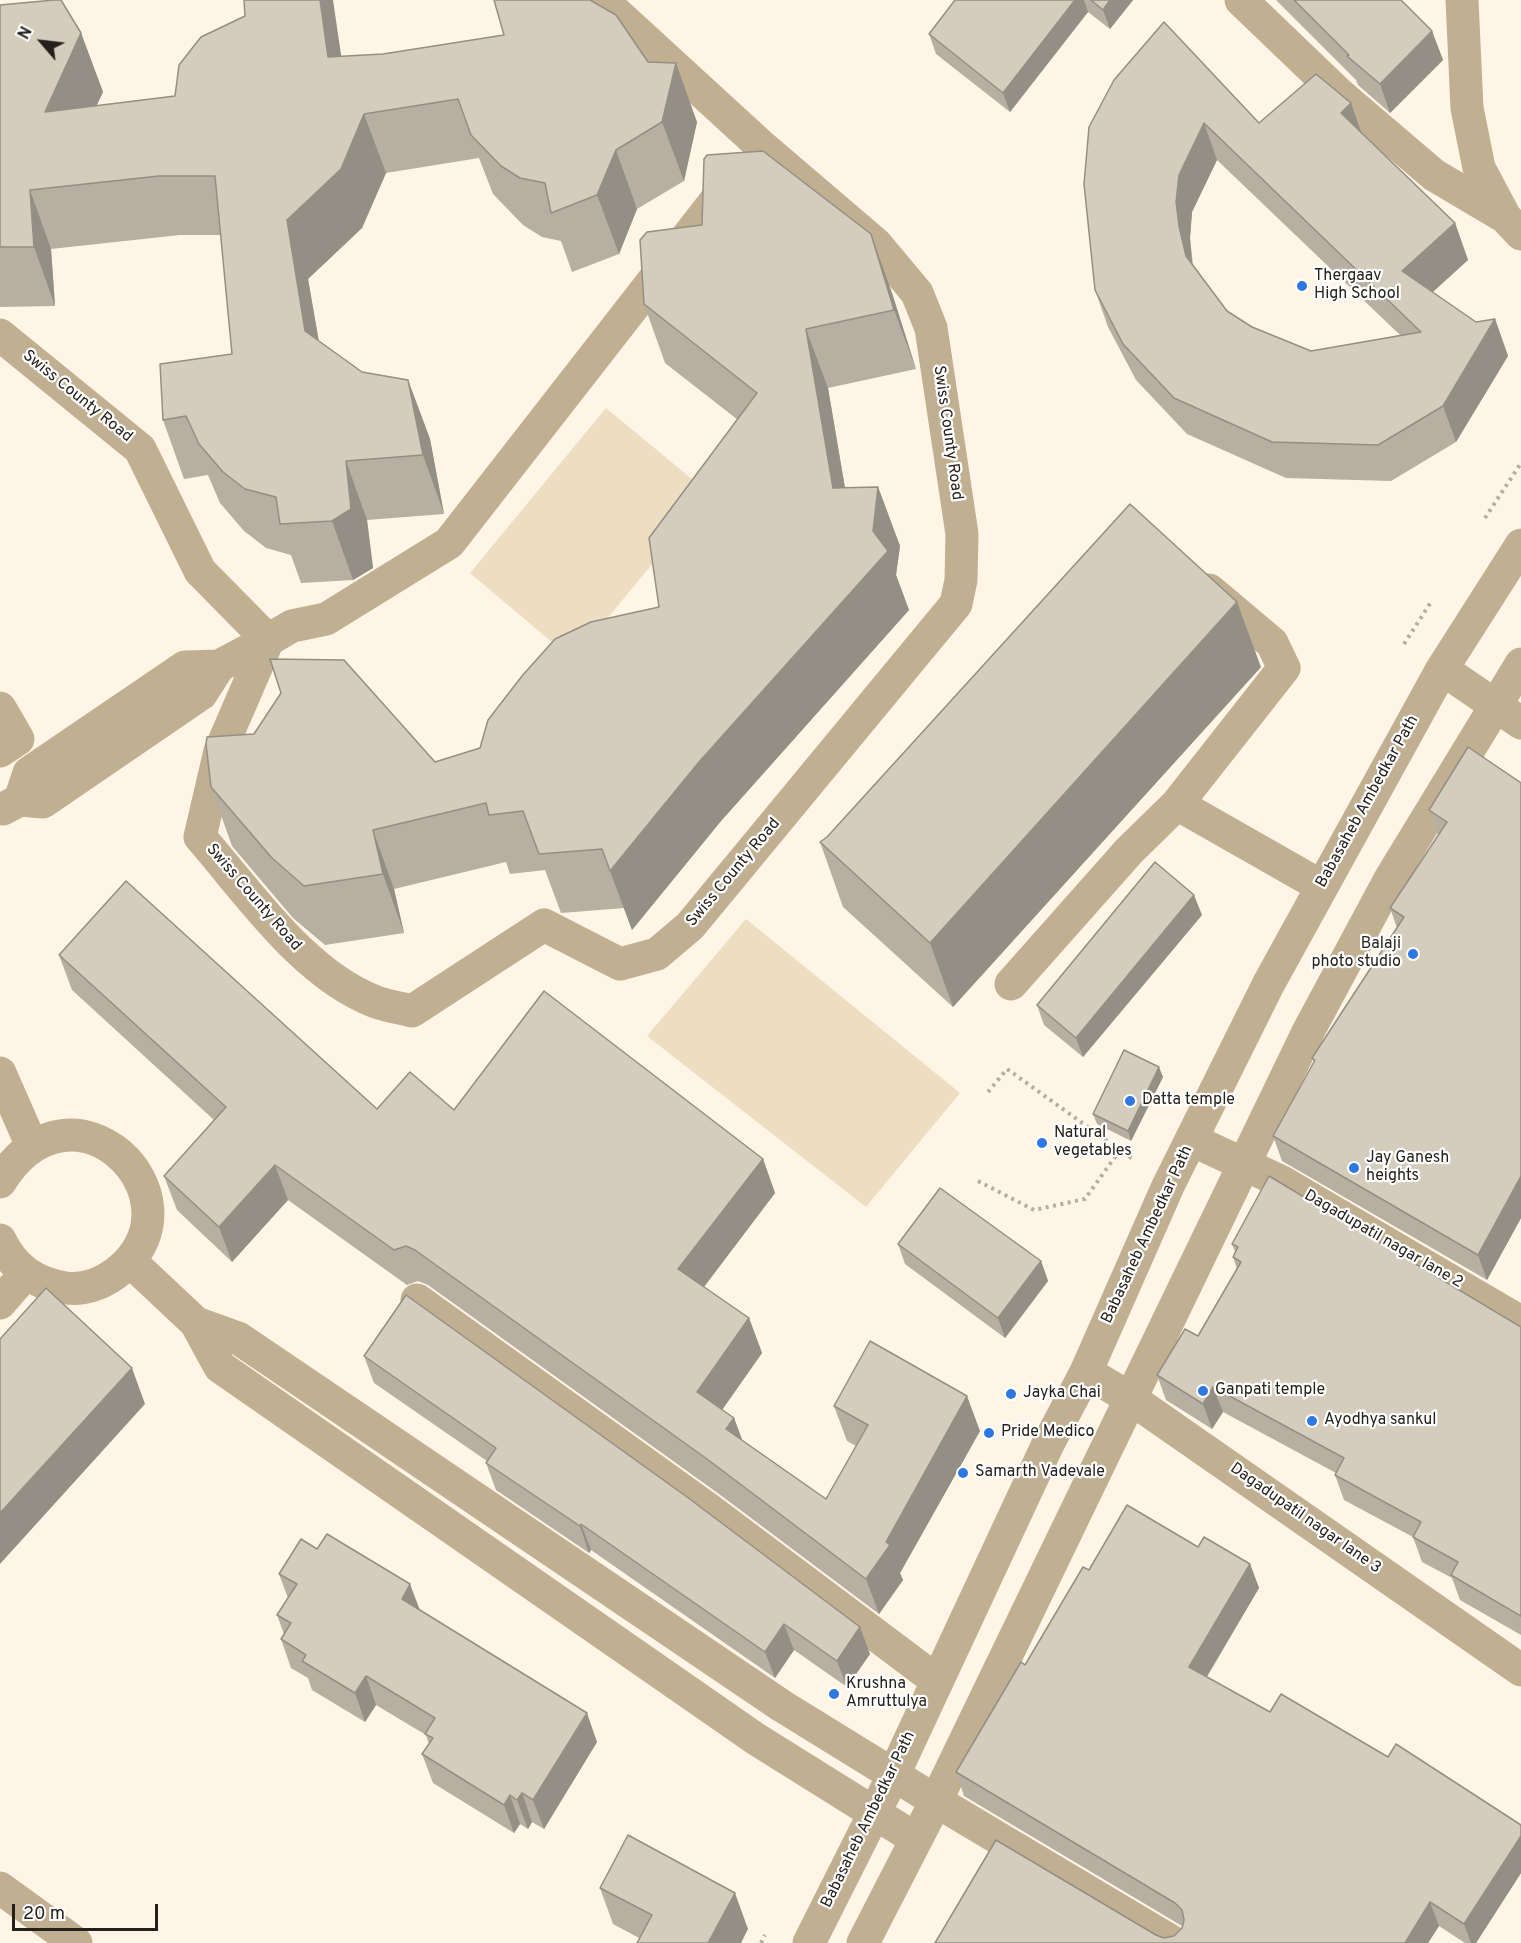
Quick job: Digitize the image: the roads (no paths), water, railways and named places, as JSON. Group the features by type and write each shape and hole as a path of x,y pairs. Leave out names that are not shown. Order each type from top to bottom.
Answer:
{"street":[{"name":"Swiss County Road","path":"0,334 140,448 200,571 268,640 220,751 200,837 303,954 337,980 375,1001 412,1011 544,925 620,964 657,954 690,926 956,604 961,580 962,534 931,328 917,293 876,244 759,144 602,0"},
{"path":"1241,0 1338,93 1434,175 1513,226"},
{"path":"1462,0 1467,108 1479,168 1513,226"},
{"path":"10,805 43,802 201,694 219,666 292,626 326,620 449,543 759,144"},
{"name":"Babasaheb Ambedkar Path","path":"809,1943 894,1774 1048,1444 1086,1372 1168,1186 1269,983 1442,669 1521,545"},
{"path":"1011,984 1129,851 1177,804 1284,668 1272,643 1186,571"},
{"path":"863,1943 936,1801 1308,1030 1390,879 1509,714 1521,664"},
{"path":"1442,669 1509,714"},
{"path":"0,708 18,739 0,751"},
{"path":"1177,804 1321,886"},
{"path":"0,1073 32,1146"},
{"path":"0,1182 12,1162 32,1146 56,1137 82,1136 107,1144 128,1160 142,1182 147,1208 144,1234 130,1261 114,1274 93,1286 70,1289 46,1285 25,1274 7,1256 0,1240"},
{"name":"Dagadupatil nagar lane 2","path":"1192,1140 1282,1182 1495,1304 1521,1322"},
{"path":"130,1261 196,1323 220,1367 756,1739 916,1839"},
{"path":"0,1303 25,1274"},
{"path":"417,1300 708,1509 936,1680"},
{"path":"196,1323 238,1338 782,1706 1174,1943"},
{"name":"Dagadupatil nagar lane 3","path":"1086,1372 1130,1398 1521,1670"},
{"path":"0,1888 76,1943"}],"place":[{"name":"Thergaav High School","path":"1302,286"},
{"name":"Balaji photo studio","path":"1413,954"},
{"name":"Datta temple","path":"1130,1101"},
{"name":"Natural vegetables","path":"1042,1143"},
{"name":"Jay Ganesh heights","path":"1354,1168"},
{"name":"Ganpati temple","path":"1203,1391"},
{"name":"Jayka Chai","path":"1011,1394"},
{"name":"Ayodhya sankul","path":"1312,1421"},
{"name":"Pride Medico","path":"989,1433"},
{"name":"Samarth Vadevale","path":"963,1473"},
{"name":"Krushna Amruttulya","path":"834,1694"}]}
